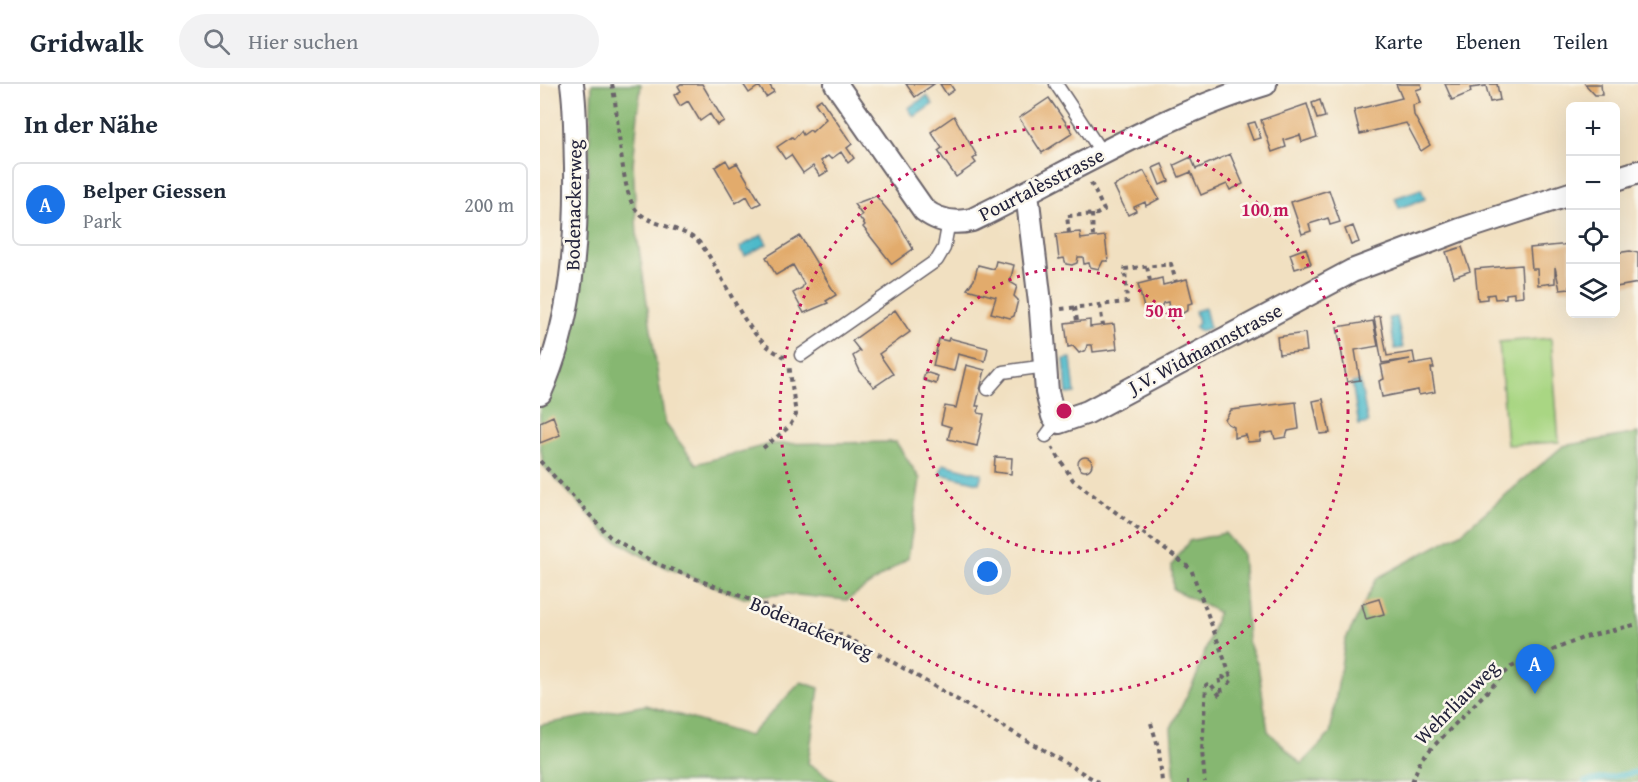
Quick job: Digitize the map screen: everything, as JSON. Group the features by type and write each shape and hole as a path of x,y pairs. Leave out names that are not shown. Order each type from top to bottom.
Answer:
{"street":[{"name":"Bodenackerweg","path":"540,393 557,349 572,287 576,219 572,84"},
{"path":"837,84 918,202 932,216 949,221"},
{"name":"Pourtalèsstrasse","path":"949,221 972,219 1229,89 1265,84"},
{"path":"1620,178 1638,171"},
{"path":"1027,193 1041,311 1048,400 1053,416 1052,429"},
{"name":"J.V. Widmannstrasse","path":"1052,429 1361,267 1450,233 1566,195"}],"lane":[{"path":"1056,84 1102,153"},
{"path":"795,356 937,260 944,248 949,221"},
{"path":"988,389 1003,372 1046,366"}],"path":[{"path":"612,84 624,175 632,203 644,215 686,232 699,242 758,336 777,353 795,356 789,365 796,415 789,426 763,448"},
{"path":"1069,233 1067,216 1092,214 1104,210 1082,164"},
{"path":"1092,214 1093,238"},
{"path":"1041,311 1127,302 1125,269 1171,264 1176,282"},
{"path":"1147,267 1150,281"},
{"path":"1100,305 1103,326"},
{"path":"1076,307 1077,321"},
{"path":"1052,429 1063,468 1073,480 1194,573 1232,679 1229,683 1222,676 1219,677 1222,693 1220,696 1210,683 1206,685 1202,751 1205,782"},
{"name":"Bodenackerweg","path":"540,461 610,537 646,558 844,636 1098,782"},
{"name":"Wehrliauweg","path":"1412,782 1421,759 1510,667 1585,637 1638,624"},
{"path":"1151,723 1159,750 1162,782"}],"green space":[{"path":"592,84 641,84 633,164 637,235 665,423 696,464 770,444 896,442 920,479 908,558 847,600 786,594 744,598 655,563 610,537 543,465 540,441 540,384 564,319 588,181"},
{"path":"1551,338 1559,442 1507,445 1499,342"},
{"path":"1638,433 1638,782 1175,782 1171,728 1197,675 1218,612 1173,589 1172,565 1189,541 1225,533 1242,553 1248,641 1258,665 1268,731 1301,764 1330,734 1345,641 1377,578 1461,533 1563,446"},
{"path":"801,682 819,688 808,763 836,782 540,782 540,725 646,705 749,736"}],"water":[{"path":"927,96 933,104 914,117 908,108"},
{"path":"1421,189 1425,199 1399,208 1395,198"},
{"path":"762,235 767,244 745,256 740,247"},
{"path":"1205,308 1210,328 1200,331 1195,327 1198,322 1195,311"},
{"path":"1397,317 1403,348 1395,349 1389,318"},
{"path":"1071,358 1075,393 1067,394 1064,359"},
{"path":"1360,381 1368,423 1359,425 1352,383"},
{"path":"943,464 982,474 979,483 940,474"}],"building":[{"path":"702,84 724,121 717,125 710,114 700,121 688,101 680,106 674,95 681,91 678,86"},
{"path":"743,84 769,84 774,92 766,97 759,86 749,93"},
{"path":"906,84 934,84 915,97"},
{"path":"940,84 950,84 954,90 947,95"},
{"path":"1396,84 1421,84 1422,88 1416,90 1420,103 1413,105 1414,115 1430,145 1421,151 1406,123 1360,134 1354,110 1402,98"},
{"path":"1445,84 1497,84 1500,100 1490,102 1486,86 1470,88 1471,92 1452,100"},
{"path":"1585,84 1601,84 1602,95 1595,95"},
{"path":"1049,98 1073,133 1042,153 1019,118"},
{"path":"821,99 852,144 847,148 854,158 848,163 841,152 831,159 828,156 821,161 828,171 820,176 813,166 803,173 791,155 785,159 777,147 792,137 794,139 801,131 803,135 810,130 812,132 826,119 815,103"},
{"path":"1320,100 1325,117 1317,119 1312,103"},
{"path":"1307,104 1317,137 1302,142 1300,135 1284,140 1286,147 1272,152 1261,120"},
{"path":"954,116 977,156 973,159 976,163 956,177 938,151 942,148 931,132"},
{"path":"1255,122 1261,138 1253,140 1247,124"},
{"path":"1230,154 1243,184 1230,190 1227,184 1201,195 1191,172 1179,177 1174,165 1191,157 1196,169"},
{"path":"726,160 730,167 737,163 761,203 753,207 747,196 736,203 715,167"},
{"path":"1162,164 1169,181 1160,185 1153,168"},
{"path":"1144,171 1159,199 1146,206 1145,202 1134,207 1136,211 1128,215 1114,186"},
{"path":"1329,190 1340,222 1330,225 1328,218 1309,224 1311,231 1302,234 1291,202"},
{"path":"876,196 899,224 913,249 892,264 863,227 865,225 859,217 862,215 854,204"},
{"path":"1353,226 1359,242 1351,245 1345,229"},
{"path":"1080,232 1081,239 1105,236 1108,261 1103,261 1099,269 1090,267 1089,263 1084,264 1083,257 1078,257 1077,263 1072,265 1066,264 1064,258 1059,259 1056,234"},
{"path":"800,236 836,295 826,301 828,303 804,313 793,293 802,288 804,284 793,265 776,275 766,257"},
{"path":"1566,244 1566,289 1560,290 1555,267 1555,283 1538,285 1537,269 1532,269 1530,248"},
{"path":"1462,247 1470,271 1454,277 1446,252"},
{"path":"1306,248 1311,264 1295,269 1290,254"},
{"path":"1620,252 1638,253 1638,283 1620,286"},
{"path":"996,261 1014,265 1010,282 1017,286 1014,296 1018,300 1014,316 1010,318 991,313 996,297 967,289 974,280 978,265 994,269"},
{"path":"1521,265 1523,296 1514,297 1514,293 1506,294 1506,298 1495,299 1494,294 1487,295 1487,299 1478,300 1475,269"},
{"path":"1162,278 1163,285 1187,279 1193,303 1188,304 1188,310 1177,313 1174,308 1169,309 1168,302 1163,303 1159,312 1154,312 1149,307 1144,308 1138,284"},
{"path":"895,310 910,332 879,354 893,374 874,387 860,371 853,356 860,351 852,341"},
{"path":"1380,316 1387,356 1413,352 1415,363 1409,365 1432,361 1435,392 1419,395 1418,390 1382,397 1379,381 1384,379 1381,365 1410,359 1382,363 1374,317"},
{"path":"1090,320 1090,327 1114,324 1117,349 1093,352 1092,345 1087,345 1086,350 1079,353 1073,346 1068,347 1065,323"},
{"path":"1373,321 1378,346 1355,350 1360,380 1347,382 1337,327"},
{"path":"1305,333 1307,351 1279,354 1277,337"},
{"path":"949,338 988,348 985,361 958,354 954,371 933,366 939,339 948,341"},
{"path":"966,365 985,370 976,406 979,406 978,413 984,414 977,446 948,439 951,427 941,424 945,406 956,408"},
{"path":"925,372 938,376 936,384 923,380"},
{"path":"1323,399 1330,433 1320,434 1313,401"},
{"path":"1296,402 1299,429 1288,431 1286,437 1275,439 1273,432 1261,434 1260,441 1248,442 1246,435 1234,438 1234,427 1225,420 1231,410"},
{"path":"553,416 560,435 540,443 540,422"},
{"path":"995,457 1012,458 1011,474 994,472"},
{"path":"1085,457 1090,459 1092,464 1090,469 1085,471 1080,469 1078,464 1080,459"},
{"path":"1379,599 1384,614 1366,619 1362,604"}],"waterway":[{"path":"1585,782 1638,772"}],"place":[{"name":"Belper Giessen","path":"1535,694"}]}
